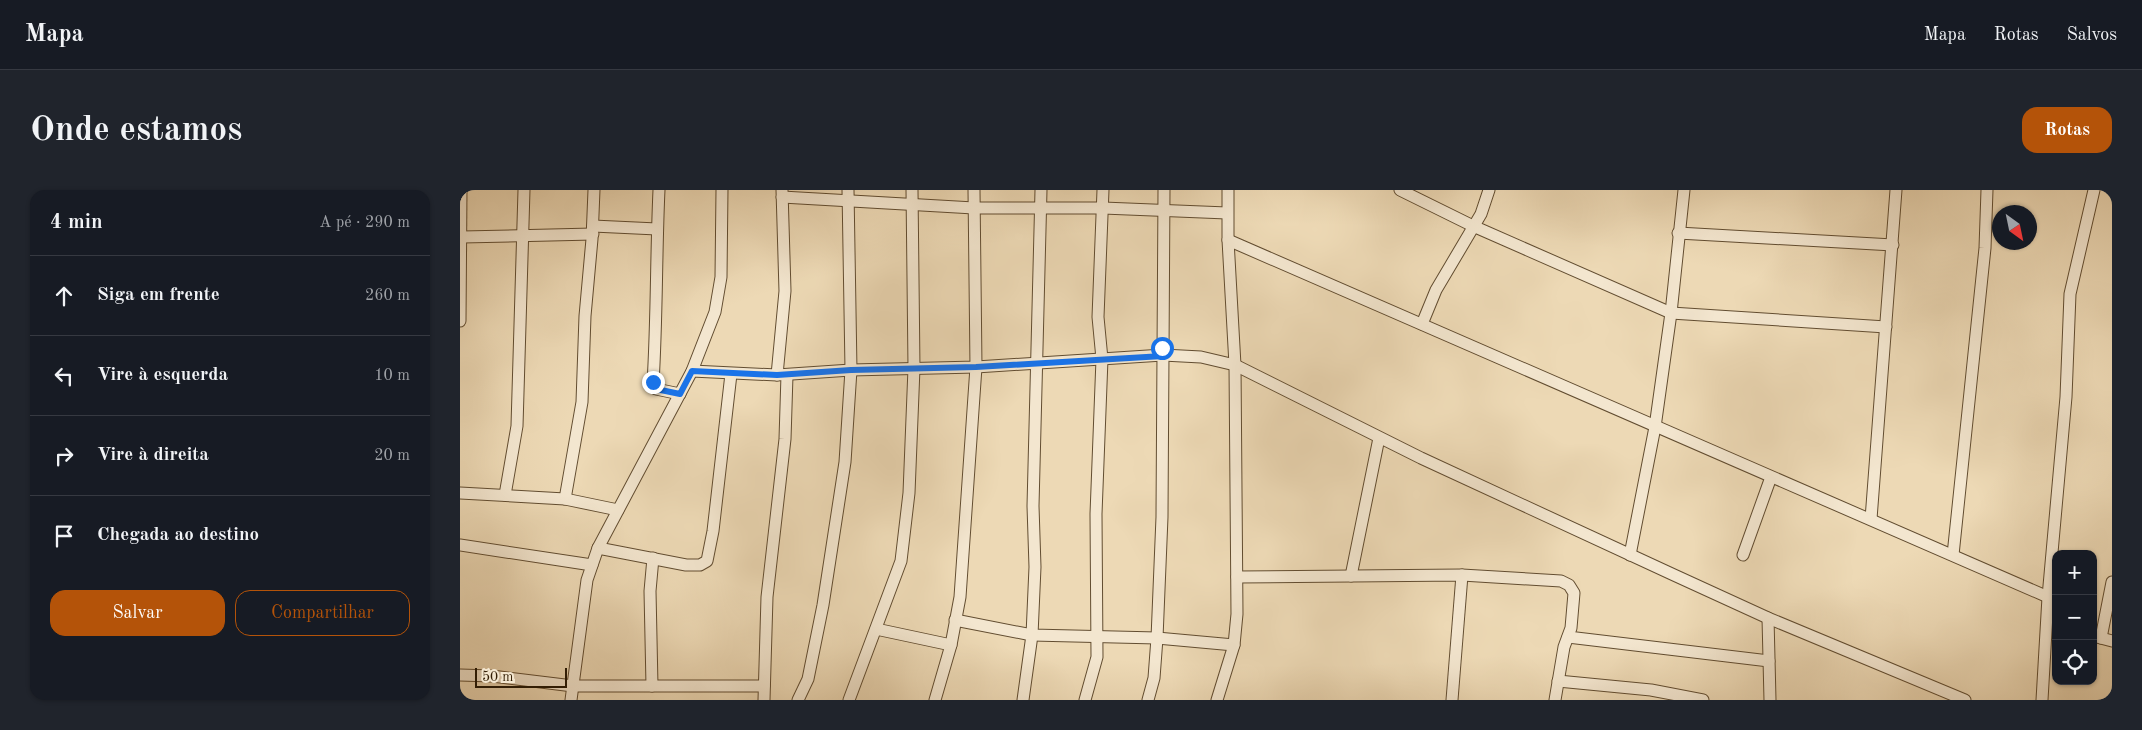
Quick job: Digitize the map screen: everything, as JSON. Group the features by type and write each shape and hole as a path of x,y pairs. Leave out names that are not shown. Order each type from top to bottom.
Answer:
{"street":[{"path":"460,321 461,190"},
{"path":"505,495 516,426 524,190"},
{"path":"565,499 582,402 585,316 593,230 594,190"},
{"path":"659,190 657,319 653,382 656,389 680,394"},
{"path":"571,700 587,580 598,548 692,371 715,312 720,293 722,190"},
{"path":"850,700 901,561 909,493 914,368 912,190"},
{"path":"935,700 951,645 960,597 976,367 974,190"},
{"path":"1023,700 1032,635 1035,567 1033,506 1041,190"},
{"path":"1085,700 1097,657 1096,514 1102,359 1098,316 1104,190"},
{"path":"1148,700 1154,678 1162,517 1164,190"},
{"path":"1217,700 1234,645 1237,614 1235,365 1228,240 1228,190"},
{"path":"1400,190 1474,226 1671,313 1886,327"},
{"path":"1422,324 1436,290 1481,214 1489,190"},
{"path":"1630,554 1655,427 1671,313 1684,190"},
{"path":"1871,520 1896,190"},
{"path":"1953,555 1984,258 1987,190"},
{"path":"2042,700 2051,627 2048,597 2066,397 2070,294 2094,190"},
{"path":"764,700 767,597 785,439 782,375 785,291 782,193 848,196 912,205 974,208 1103,208 1164,212 1227,213"},
{"path":"798,700 808,679 824,595 845,462 851,370 848,196"},
{"path":"462,238 593,230 657,229"},
{"path":"1678,233 1892,245"},
{"path":"1228,240 2048,597"},
{"path":"692,371 782,375 851,370 976,367 1163,356 1200,357 1235,365 1379,438 1768,618 1965,700"},
{"path":"598,548 696,566 705,564 713,531 731,374"},
{"path":"1351,576 1379,438"},
{"path":"1744,555 1772,477"},
{"path":"460,493 565,499 618,510"},
{"path":"460,545 592,565"},
{"path":"652,686 650,591 653,558"},
{"path":"1237,577 1462,575 1561,581 1569,586 1574,593 1572,621 1555,700"},
{"path":"1452,700 1462,575"},
{"path":"2102,638 2112,582"},
{"path":"1768,618 1770,700"},
{"path":"955,620 1032,635 1157,638 1234,645"},
{"path":"876,629 951,645"},
{"path":"1568,637 1769,661"},
{"path":"460,675 492,676 573,686 764,686"},
{"path":"1558,682 1651,690 1703,700"}],"route":[{"path":"653,382 656,389 680,394 692,371 757,376 851,370 976,367 1163,356 1162,348"}]}
